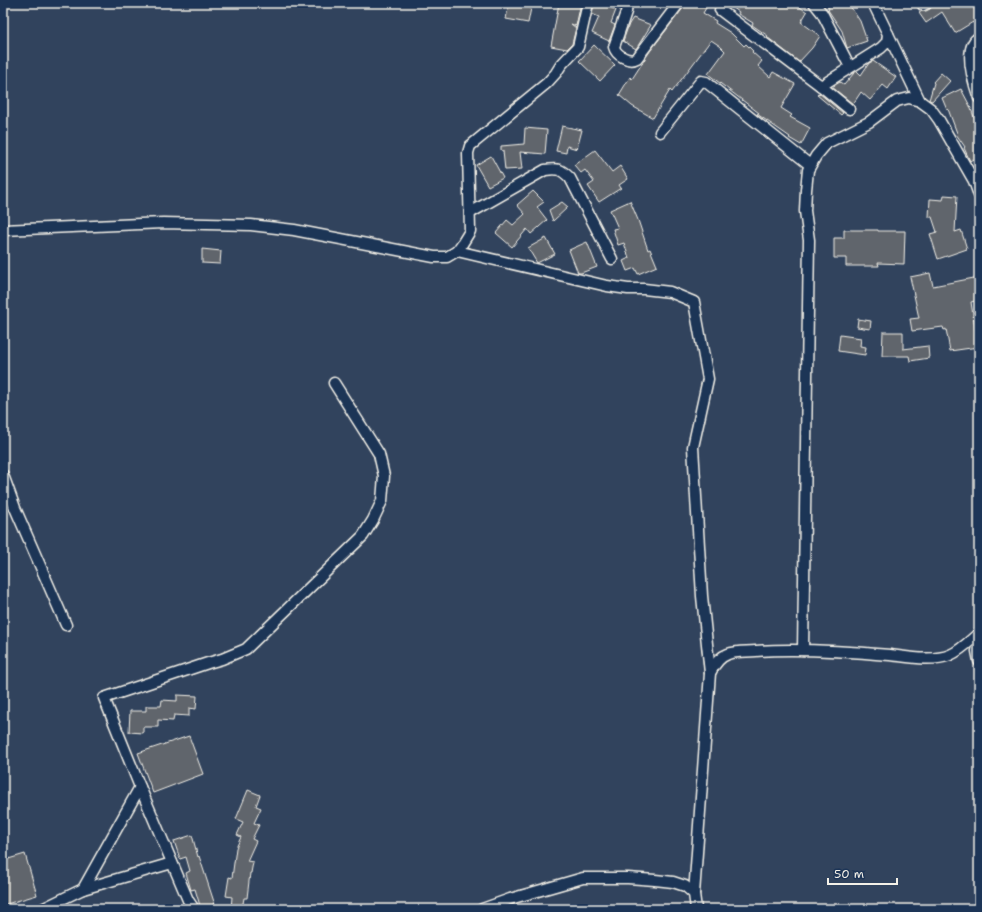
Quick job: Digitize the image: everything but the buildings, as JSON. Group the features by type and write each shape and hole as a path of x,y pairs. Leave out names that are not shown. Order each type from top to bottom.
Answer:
{"street":[{"path":"3,230 163,223 251,225 294,230 434,257 447,257 456,251 470,231 468,153 470,146 547,83 556,73 561,64 578,47 588,3"},
{"path":"623,3 627,9 614,47 615,50 627,60 633,60 637,58 679,3"},
{"path":"814,3 822,13 850,67"},
{"path":"873,3 920,101"},
{"path":"720,10 849,109"},
{"path":"821,86 881,48 887,42 888,34"},
{"path":"979,37 972,45 970,56 974,82 979,98"},
{"path":"660,132 701,81 706,82 810,165"},
{"path":"803,650 809,240 805,202 808,170 816,156 827,143 869,122 897,101 909,98 920,101 931,109 939,120 974,181 979,195"},
{"path":"470,213 545,170 556,168 563,171 570,178 612,259"},
{"path":"456,251 607,286 670,292 694,302 708,379 693,446 702,596 710,673 694,894 696,909"},
{"path":"194,909 188,900 140,788 104,698 222,659 246,649 363,536 382,501 384,476 380,454 334,383"},
{"path":"3,475 15,508 66,625"},
{"path":"710,673 715,663 722,657 730,654 769,650 814,650 913,658 936,658 950,655 969,643 979,633"},
{"path":"979,645 977,651 979,661"},
{"path":"83,889 140,788"},
{"path":"42,909 83,889 172,863"},
{"path":"482,909 510,898 583,878 628,878 673,882 685,886 694,894"}]}
